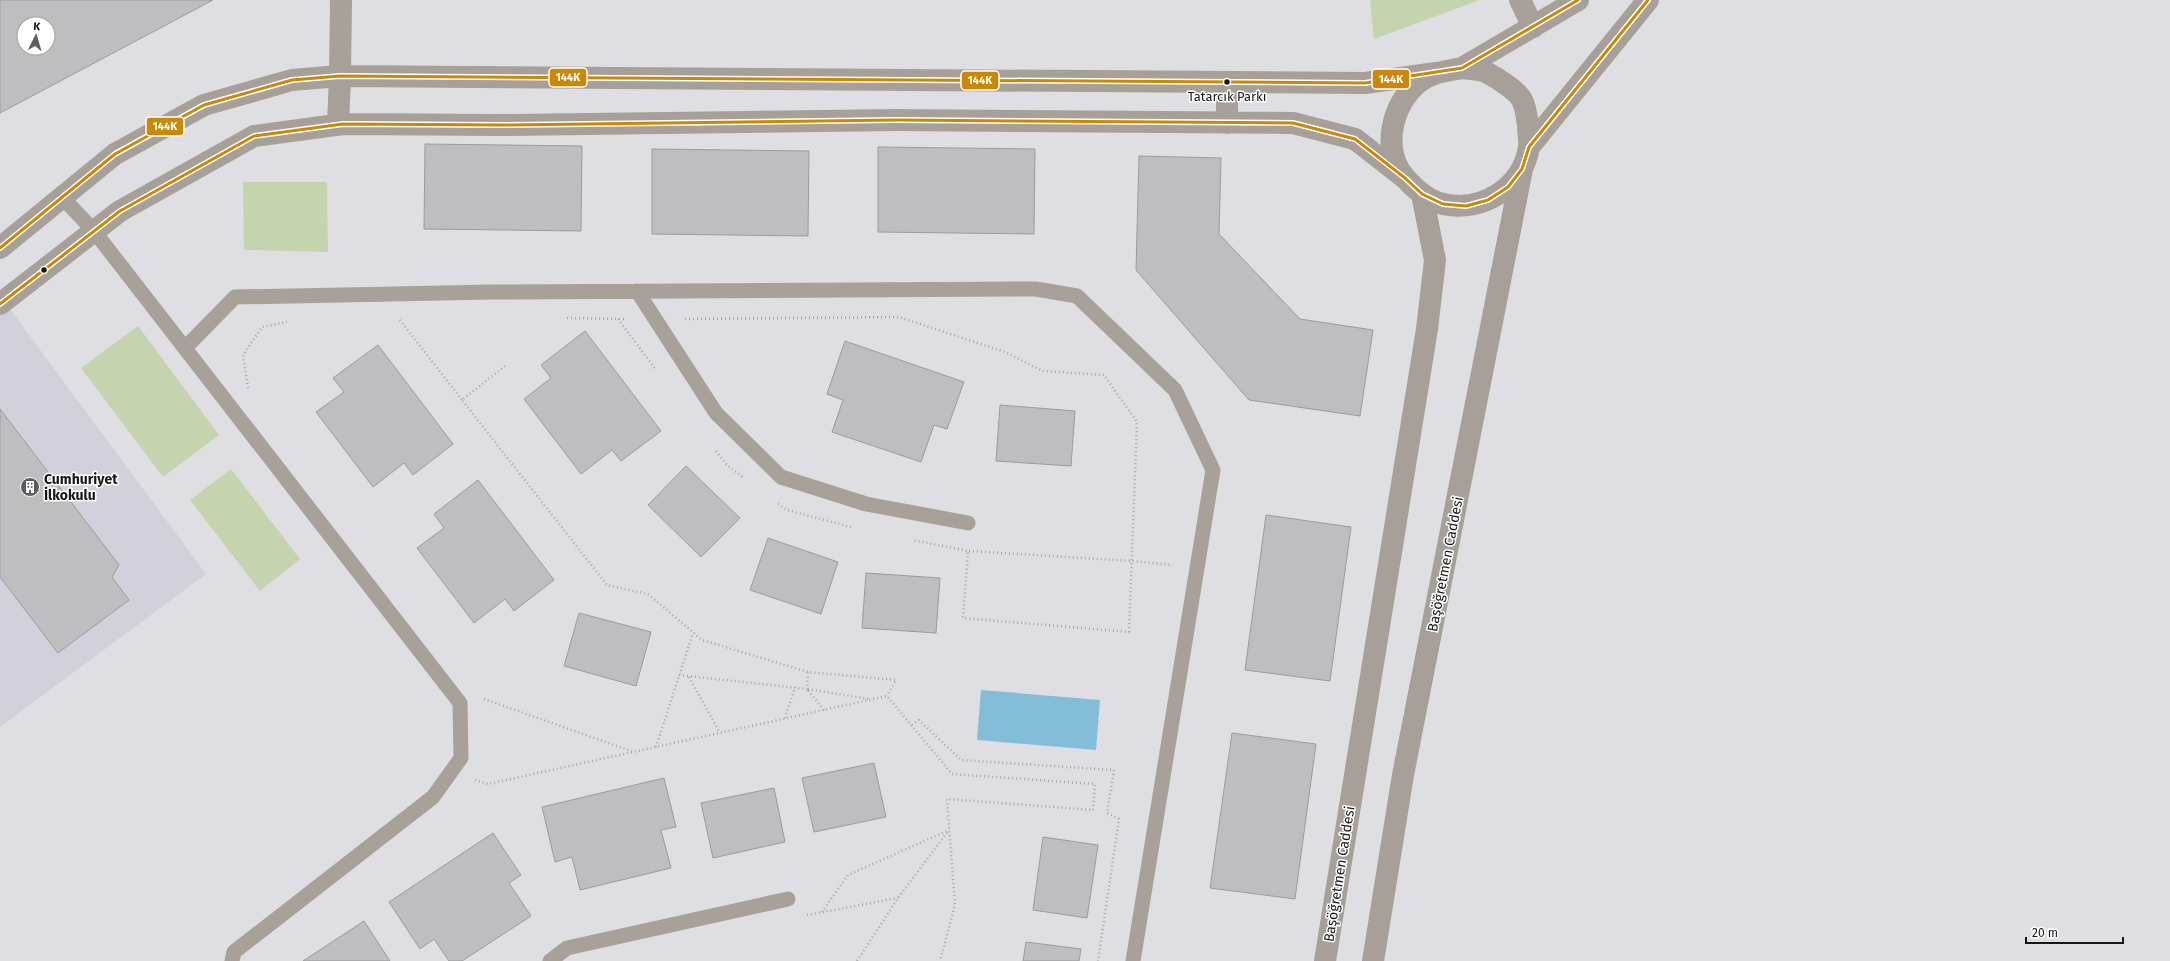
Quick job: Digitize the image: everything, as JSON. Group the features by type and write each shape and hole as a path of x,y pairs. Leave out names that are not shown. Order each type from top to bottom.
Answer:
{"street":[{"path":"338,125 341,0"},
{"path":"1520,0 1533,27"},
{"path":"1462,68 1578,0"},
{"path":"1530,147 1648,0"},
{"name":"Başöğretmen Caddesi","path":"1373,961 1403,775 1522,169 1530,147 1527,116 1522,99 1505,84 1485,72 1462,68 1436,73 1420,81 1404,97 1394,116 1391,137 1395,159 1405,178 1422,194 1443,204 1466,206 1488,200 1508,187 1522,169"},
{"path":"0,248 115,154 204,105 292,80 340,76 1365,82 1436,73"},
{"path":"1227,82 1227,123"},
{"path":"0,304 120,211 254,136 338,125 897,120 1293,123 1355,139 1405,178"},
{"name":"Başöğretmen Caddesi","path":"1325,961 1427,329 1435,260 1422,194"}],"lane":[{"path":"62,197 94,231 460,703 461,758 433,797 234,952 232,961"},
{"path":"184,348 235,297 637,291 1036,289 1077,296 1175,390 1213,470 1133,961"},
{"path":"637,291 716,413 781,477 866,504 968,523"},
{"path":"550,961 567,948 781,900"}],"path":[{"path":"562,318 656,320 900,317 1005,352 1043,371 1104,375 1137,422 1129,632 963,618 968,551 968,523"},
{"path":"618,319 661,376"},
{"path":"406,320 399,320 607,585 648,594 702,640 808,672 896,680 887,696 488,784 450,772"},
{"path":"462,400 505,366"},
{"path":"713,446 727,465 745,479"},
{"path":"775,501 787,510 856,529"},
{"path":"909,539 968,551 1132,560 1197,568"},
{"path":"656,747 693,633"},
{"path":"808,672 806,689 824,710"},
{"path":"680,675 795,687 871,700"},
{"path":"689,676 720,733"},
{"path":"785,719 795,687"},
{"path":"887,696 952,774 1095,784 1093,810 947,799 956,905 940,961"},
{"path":"460,703 485,699 634,752"},
{"path":"912,725 919,720 961,760 1114,770 1107,813 1119,819 1098,961"},
{"path":"857,961 898,898 949,830"},
{"path":"822,912 848,875 949,830"},
{"path":"781,900 778,920 898,898"}],"shaded area":[{"path":"7,305 206,574 0,727 0,310"}],"green space":[{"path":"1370,0 1480,0 1374,39"},
{"path":"243,182 327,182 328,252 244,250"},
{"path":"138,326 219,435 163,477 81,368"},
{"path":"231,469 300,559 260,591 190,500"}],"water":[{"path":"981,690 1100,700 1096,750 977,740"}],"building":[{"path":"0,0 213,0 0,113"},
{"path":"425,144 582,146 581,231 424,229"},
{"path":"878,147 1035,149 1034,234 878,232"},
{"path":"652,149 809,151 808,236 652,234"},
{"path":"1139,156 1221,158 1219,234 1300,319 1373,330 1360,416 1249,400 1136,270"},
{"path":"585,331 661,431 621,461 612,450 581,474 524,399 551,378 541,365"},
{"path":"845,341 964,382 947,429 934,425 921,462 832,432 843,400 827,394"},
{"path":"378,345 453,444 413,475 404,463 373,487 316,412 344,392 333,378"},
{"path":"1000,405 1075,411 1071,466 996,461"},
{"name":"Cumhuriyet İlkokulu","path":"0,409 119,565 112,577 129,600 58,653 0,577"},
{"path":"686,466 740,518 701,557 648,505"},
{"path":"478,480 554,580 514,611 505,599 474,623 417,548 444,528 434,514"},
{"path":"1266,515 1351,527 1330,681 1245,670"},
{"path":"768,538 838,562 821,614 750,590"},
{"path":"866,573 940,578 936,633 862,628"},
{"path":"579,613 651,632 636,686 564,666"},
{"path":"1232,733 1316,744 1295,899 1210,888"},
{"path":"874,763 886,817 814,832 802,778"},
{"path":"664,778 676,827 661,830 671,868 580,890 572,857 555,862 542,807"},
{"path":"774,788 785,842 713,858 701,803"},
{"path":"493,833 521,875 509,883 531,916 462,961 449,961 434,939 420,949 389,902"},
{"path":"1043,837 1098,845 1087,918 1033,910"},
{"path":"364,921 390,961 303,961"},
{"path":"1026,942 1081,949 1079,961 1023,961"}],"transit line":[{"name":"144K","path":"0,248 115,154 204,105 292,80 340,76 1365,83 1462,68 1578,0"},
{"name":"144K","path":"0,304 120,211 254,136 343,124 502,125 897,120 1293,123 1355,139 1405,178 1422,194 1443,204 1466,206 1488,200 1508,187 1522,169 1529,147 1648,0"}],"place":[{"name":"Tatarcık Parkı","path":"1227,82"},
{"name":"Cumhuriyet İlkokulu","path":"30,487"}]}
